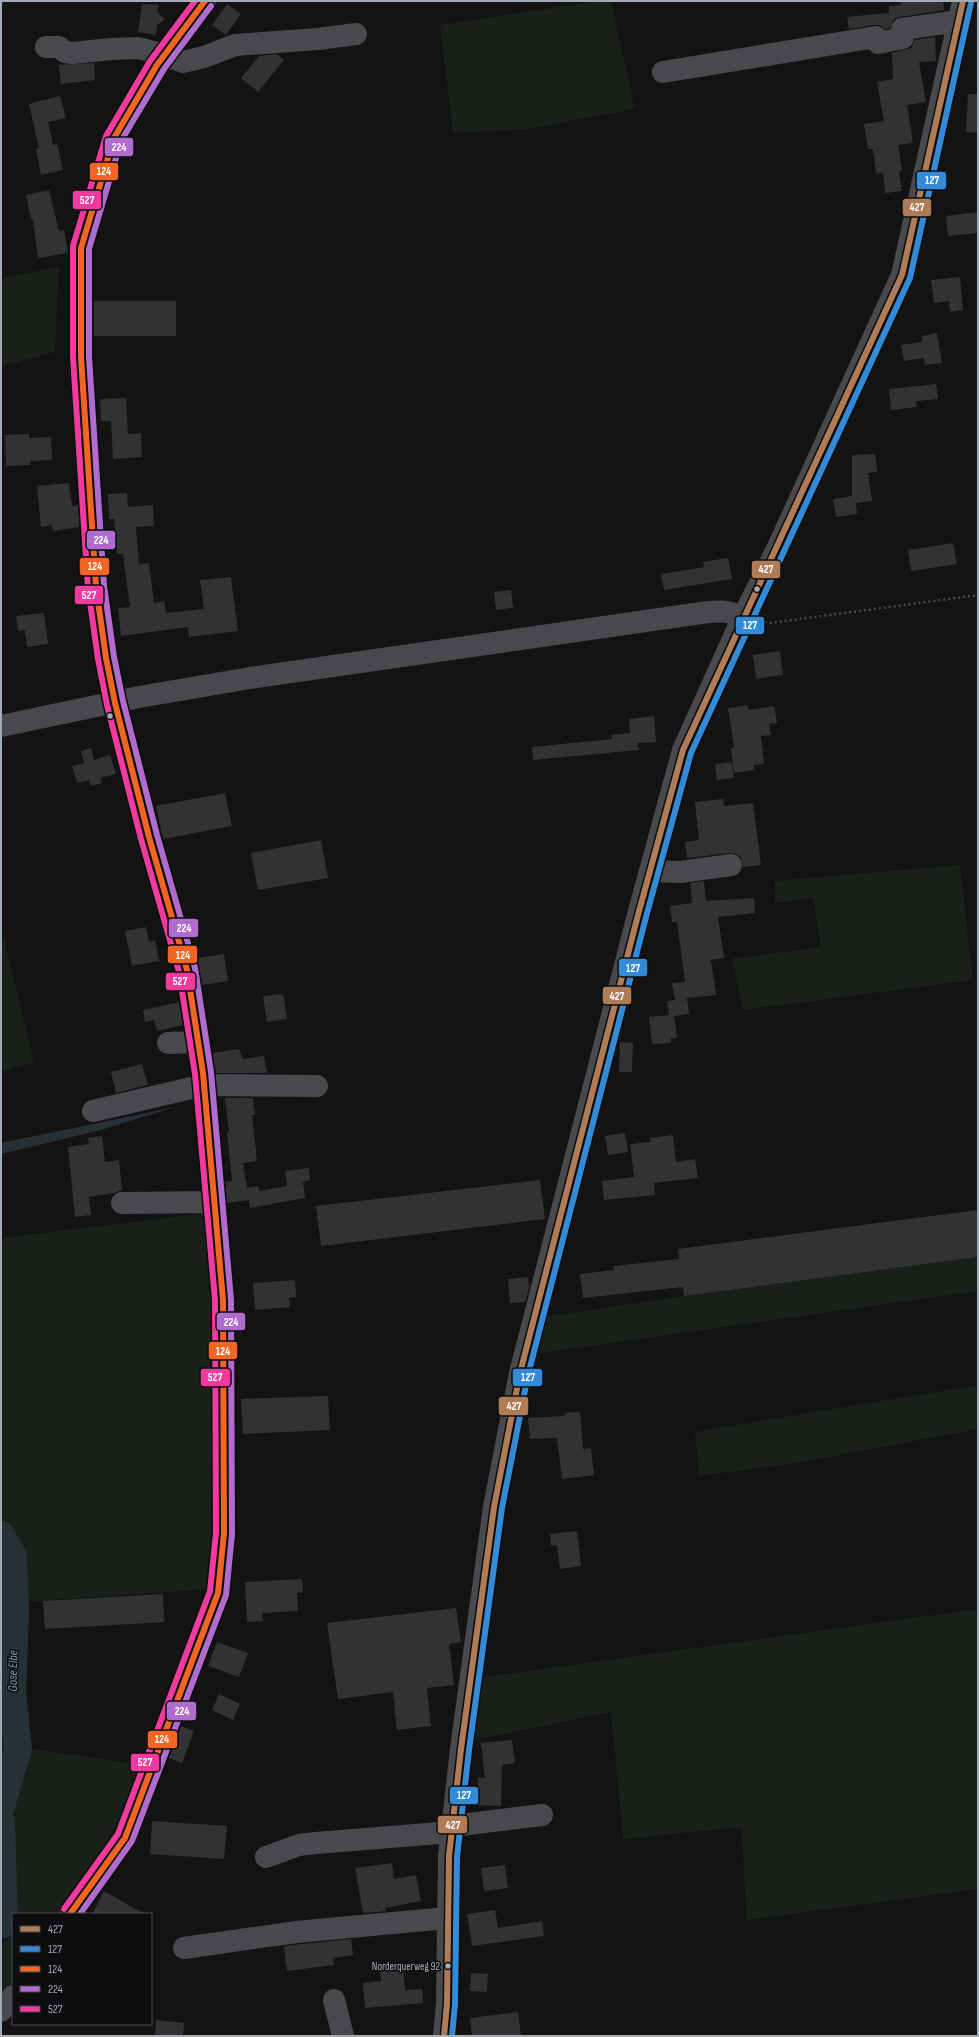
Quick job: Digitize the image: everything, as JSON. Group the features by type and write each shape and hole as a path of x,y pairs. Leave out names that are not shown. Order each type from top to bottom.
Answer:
{"street":[{"path":"71,1913 124,1838 218,1593 224,1533 223,1300 204,1086 187,970 149,837 115,703 96,587 81,357 81,248 114,138 165,55 205,1"},
{"path":"444,2036 447,2004 449,1856 461,1750 494,1507 519,1380 650,871 683,750 742,619 778,547 902,275 961,11 902,29 903,38 878,43 876,37 664,72"},
{"path":"46,47 59,46 65,52 72,53 139,48 165,55 183,62 204,57 235,45 318,39 356,34"},
{"path":"1,726 139,697 250,678 701,612 723,610 734,612 742,619"},
{"path":"650,871 680,872 731,865"},
{"path":"168,1043 198,1042"},
{"path":"93,1111 204,1086 317,1086"},
{"path":"122,1203 214,1202"},
{"path":"266,1857 299,1846 316,1843 452,1829 542,1815"},
{"path":"184,1948 296,1932 447,1918"},
{"path":"1,2011 12,1997"},
{"path":"334,2000 344,2036"}],"path":[{"path":"742,619 770,623 978,596"}],"shaded area":[{"path":"599,1 611,1 635,109 526,129 453,133 440,25"},
{"path":"59,266 55,352 1,366 1,279"},
{"path":"960,865 973,980 743,1010 732,959 821,947 813,898 775,903 775,881"},
{"path":"4,940 34,1062 1,1072 1,941"},
{"path":"175,1107 101,1130 1,1154 1,1143"},
{"path":"208,1213 215,1299 212,1589 3,1603 1,1673 1,1238"},
{"path":"978,1257 978,1291 534,1354 543,1317 684,1296"},
{"path":"978,1385 978,1429 802,1462 699,1476 695,1432"},
{"path":"978,1609 978,1889 747,1920 741,1827 623,1839 611,1712 469,1741 477,1678"},
{"path":"1,1690 10,1758 1,1779"},
{"path":"32,1749 146,1765 119,1833 60,1913 17,1913 7,1813 25,1778"},
{"path":"12,1935 12,1981 1,1996 1,1945"}],"building":[{"path":"900,1 943,1 944,10 900,17 894,19 890,28 885,29 880,25 874,25 849,29 847,17 889,13 889,6 901,5"},
{"path":"142,4 159,5 157,12 165,19 157,25 156,35 138,32"},
{"path":"227,4 241,14 226,35 212,25"},
{"path":"935,37 936,61 919,62 926,102 907,105 913,143 898,145 902,170 899,171 902,191 885,193 883,173 876,174 873,149 868,149 864,124 884,121 877,82 893,79 892,53 911,48 915,40"},
{"path":"277,54 284,60 258,92 241,78 259,56"},
{"path":"94,63 95,80 61,84 59,65"},
{"path":"968,94 978,94 978,133 966,132"},
{"path":"60,96 66,118 48,122 53,145 57,144 63,170 41,175 36,149 39,148 29,104"},
{"path":"49,190 59,231 64,230 68,253 38,258 33,219 31,219 26,195"},
{"path":"978,212 978,233 948,236 946,216"},
{"path":"960,277 963,310 950,312 949,301 934,303 931,280"},
{"path":"94,301 176,301 176,336 94,336"},
{"path":"937,333 942,363 925,365 924,358 904,361 901,345 922,342 922,336"},
{"path":"936,384 938,399 916,401 917,407 891,410 889,389"},
{"path":"126,398 128,434 141,433 142,457 113,459 111,421 101,421 100,399"},
{"path":"29,434 29,438 51,437 52,460 30,461 30,465 6,466 5,435"},
{"path":"875,454 877,472 868,473 872,501 856,503 857,514 836,517 833,499 852,496 852,455"},
{"path":"69,483 72,506 78,505 80,527 53,531 52,525 41,527 37,486"},
{"path":"127,493 128,507 153,505 154,526 136,527 139,564 149,563 154,603 164,601 166,613 204,609 200,580 231,577 238,631 189,637 188,627 121,636 118,608 130,607 123,554 117,554 114,519 109,519 108,494"},
{"path":"953,543 957,564 911,571 908,550"},
{"path":"728,558 732,579 664,590 661,574 704,567 703,562"},
{"path":"511,590 513,608 496,610 494,592"},
{"path":"44,613 48,644 27,647 25,630 18,631 16,616"},
{"path":"780,651 783,675 756,679 753,655"},
{"path":"748,705 748,710 774,706 777,723 769,724 771,735 761,736 764,764 754,765 754,770 734,773 731,748 734,748 728,708"},
{"path":"654,716 656,742 638,743 639,750 533,760 532,747 612,739 611,735 630,733 629,719"},
{"path":"91,748 94,760 110,755 116,774 100,778 102,783 91,786 89,780 77,783 72,766 84,763 81,751"},
{"path":"732,762 734,778 717,780 715,764"},
{"path":"225,793 232,826 163,839 156,806"},
{"path":"723,799 724,806 753,803 761,865 743,867 741,857 730,853 687,858 685,842 699,840 695,802"},
{"path":"321,840 328,878 258,890 251,853"},
{"path":"704,881 706,901 754,898 755,913 718,917 724,958 711,960 716,995 687,998 689,1014 674,1016 677,1038 671,1038 671,1043 652,1044 649,1017 669,1015 667,1001 675,1000 672,983 685,982 677,922 672,922 670,906 692,903 690,883"},
{"path":"146,927 149,942 155,940 159,961 132,966 125,931"},
{"path":"224,954 228,981 202,985 197,958"},
{"path":"283,994 287,1019 267,1022 263,996"},
{"path":"179,1002 183,1025 157,1031 154,1020 145,1022 143,1010"},
{"path":"620,1042 633,1043 632,1072 619,1072"},
{"path":"239,1049 243,1059 264,1056 267,1073 216,1073 212,1053"},
{"path":"142,1064 148,1085 116,1093 111,1072"},
{"path":"225,1098 253,1098 255,1115 252,1115 257,1161 243,1163 247,1188 258,1186 259,1191 287,1186 285,1171 309,1168 310,1180 303,1182 305,1198 250,1208 249,1200 227,1203 225,1182 232,1181"},
{"path":"625,1133 628,1152 608,1155 605,1136"},
{"path":"673,1135 676,1162 695,1159 698,1178 654,1183 655,1195 604,1200 602,1181 634,1177 630,1144 650,1142 650,1138"},
{"path":"102,1136 105,1162 119,1160 122,1190 114,1193 89,1197 91,1215 75,1217 68,1147 89,1144 88,1138"},
{"path":"540,1180 545,1219 321,1246 316,1206"},
{"path":"978,1210 978,1257 684,1296 683,1287 583,1298 580,1274 614,1270 614,1266 679,1259 678,1249"},
{"path":"528,1277 529,1288 525,1302 510,1303 508,1279"},
{"path":"295,1280 296,1297 289,1298 290,1307 255,1310 253,1283"},
{"path":"328,1396 330,1430 243,1434 241,1399"},
{"path":"580,1412 583,1449 591,1448 594,1475 562,1479 557,1438 530,1439 528,1418 565,1416 565,1413"},
{"path":"577,1531 581,1566 560,1569 557,1545 551,1546 550,1534"},
{"path":"302,1579 303,1592 297,1593 298,1611 262,1613 263,1621 247,1622 245,1582"},
{"path":"163,1594 164,1622 45,1629 43,1601"},
{"path":"456,1608 461,1642 449,1644 454,1685 427,1688 431,1726 397,1730 393,1692 338,1699 327,1623"},
{"path":"217,1642 248,1653 239,1677 208,1666"},
{"path":"219,1694 240,1704 233,1720 212,1710"},
{"path":"181,1726 194,1731 182,1763 169,1758"},
{"path":"512,1740 515,1763 502,1765 501,1806 477,1805 478,1777 485,1778 481,1743"},
{"path":"152,1821 227,1826 224,1859 150,1854"},
{"path":"392,1863 394,1879 416,1875 421,1901 385,1908 386,1911 363,1913 355,1868"},
{"path":"505,1865 508,1888 484,1891 481,1868"},
{"path":"104,1891 143,1913 93,1913"},
{"path":"495,1910 498,1928 542,1921 544,1936 472,1946 467,1914"},
{"path":"351,1939 353,1955 333,1958 334,1965 287,1971 284,1946"},
{"path":"403,1969 405,1990 422,1989 423,2003 365,2008 363,1983 381,1981 380,1971"},
{"path":"471,1973 488,1974 487,1992 470,1991"},
{"path":"518,2012 521,2036 472,2036 470,2018"},
{"path":"156,2020 184,2023 183,2036 155,2036"}],"waterway":[{"name":"Gose Elbe","path":"1,1535 13,1557 15,1615 12,1692 18,1749 1,1806"},
{"name":"Gose Elbe","path":"1,1822 4,1924 1,1925"}],"transit line":[{"name":"527","path":"64,1909 118,1834 210,1591 216,1533 215,1300 195,1074 179,972 141,839 107,705 98,659 88,588 73,357 73,246 106,136 150,61 195,1"},
{"name":"124","path":"71,1913 125,1838 218,1593 224,1533 223,1300 203,1073 187,970 149,837 115,703 106,658 96,587 81,357 81,248 114,138 157,65 205,1"},
{"name":"427","path":"444,2036 447,2004 449,1856 461,1749 494,1507 520,1373 638,915 683,750 902,275 963,1"},
{"name":"127","path":"452,2036 455,2004 457,1857 469,1750 502,1508 528,1375 646,917 691,753 910,278 971,3"},
{"name":"224","path":"81,1913 132,1841 226,1595 232,1534 231,1300 211,1072 195,968 157,835 123,701 114,657 104,586 89,357 89,249 121,141 164,69 211,6"}],"place":[{"name":"Norderquerweg 92","path":"448,1966"}]}
